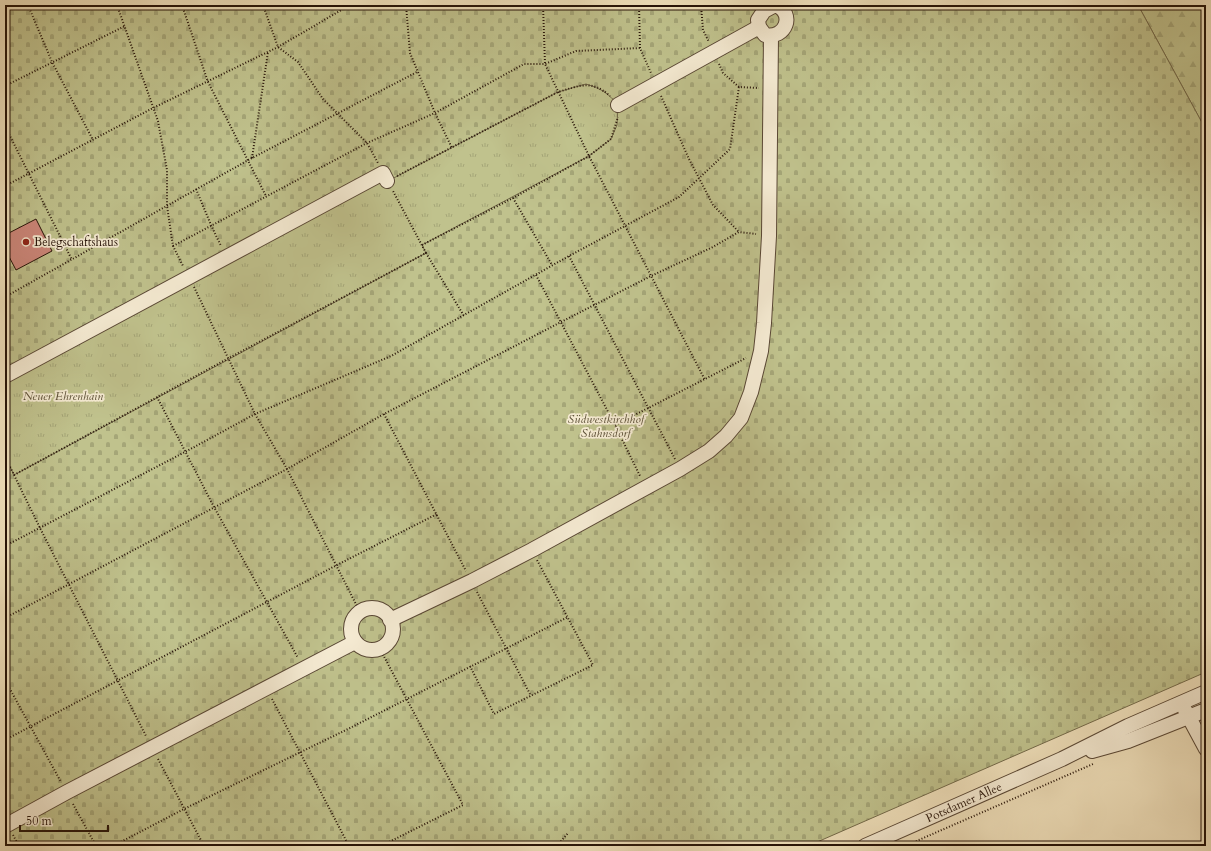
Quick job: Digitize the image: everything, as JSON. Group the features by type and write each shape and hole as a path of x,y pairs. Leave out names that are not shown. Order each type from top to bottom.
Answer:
{"street":[{"path":"777,6 787,20 784,29 780,33 771,36 765,35 759,27 758,20 764,11 777,6"},
{"path":"618,105 759,27"},
{"path":"390,620 472,581 532,550 680,469 709,451 726,436 741,418 751,392 761,350 764,323 769,236 771,36"},
{"path":"5,376 227,257 385,177"},
{"path":"374,608 386,614 390,620 392,626 390,640 380,649 366,650 355,642 351,629 352,622 360,612 374,608"},
{"path":"5,826 67,792 355,642"},
{"name":"Potsdamer Allee","path":"865,846 1062,759 1128,726 1206,692"},
{"path":"1181,702 1206,749"},
{"name":"Potsdamer Allee","path":"1062,759 1128,741 1206,710"}],"path":[{"path":"28,5 52,62 93,140"},
{"path":"117,5 158,121 166,170 167,206 172,246 229,358 255,414 287,469 360,612"},
{"path":"182,5 208,82 266,196"},
{"path":"263,5 278,47 298,62 323,99 336,114 367,143 426,253 464,316"},
{"path":"5,186 153,108 278,47 350,5"},
{"path":"371,5 380,9 403,5"},
{"path":"406,5 410,53 435,113 452,148"},
{"path":"543,5 545,64 589,156 705,380"},
{"path":"701,5 703,30 723,73 740,87 770,89"},
{"path":"5,86 125,26"},
{"path":"172,246 367,143 435,113 524,64 545,64 576,50 640,48"},
{"path":"252,158 268,52"},
{"path":"5,297 248,160 417,72"},
{"path":"385,177 452,148 558,92 586,84 609,94 618,105 617,125 611,140 589,156 513,198 422,245"},
{"path":"5,546 255,414 391,356 568,256 679,197 730,149 740,87"},
{"path":"5,126 72,260"},
{"path":"689,159 713,205 739,232"},
{"path":"196,189 211,226 227,257"},
{"path":"513,198 552,265"},
{"path":"5,618 287,469 384,414 651,276 713,247 739,232 769,236"},
{"path":"14,475 156,397 426,253"},
{"path":"568,256 680,469"},
{"path":"536,275 646,487"},
{"path":"615,425 761,350"},
{"path":"156,397 214,507 268,602 303,668"},
{"path":"384,414 531,696"},
{"path":"5,456 152,748 204,846"},
{"path":"5,740 437,514"},
{"path":"470,666 494,714 593,665 532,550"},
{"path":"113,846 568,617"},
{"path":"380,649 463,804 381,846"},
{"path":"5,680 96,846"},
{"path":"266,688 349,846"},
{"path":"905,846 1095,763"},
{"path":"557,846 568,833"}],"green space":[{"name":"Südwestkirchhof Stahnsdorf","path":"5,5 1138,5 1206,130 1206,672 808,846 5,846"},
{"path":"1138,5 1206,5 1206,130"},
{"name":"Neuer Ehrenhain","path":"586,84 604,92 618,105 617,125 611,139 589,156 422,245 426,253 14,475 5,456 5,375 383,173 388,181 558,92"}],"building":[{"name":"Belegschaftshaus","path":"36,219 52,251 16,270 5,249 5,235"}],"place":[{"name":"Belegschaftshaus","path":"26,242"}]}
